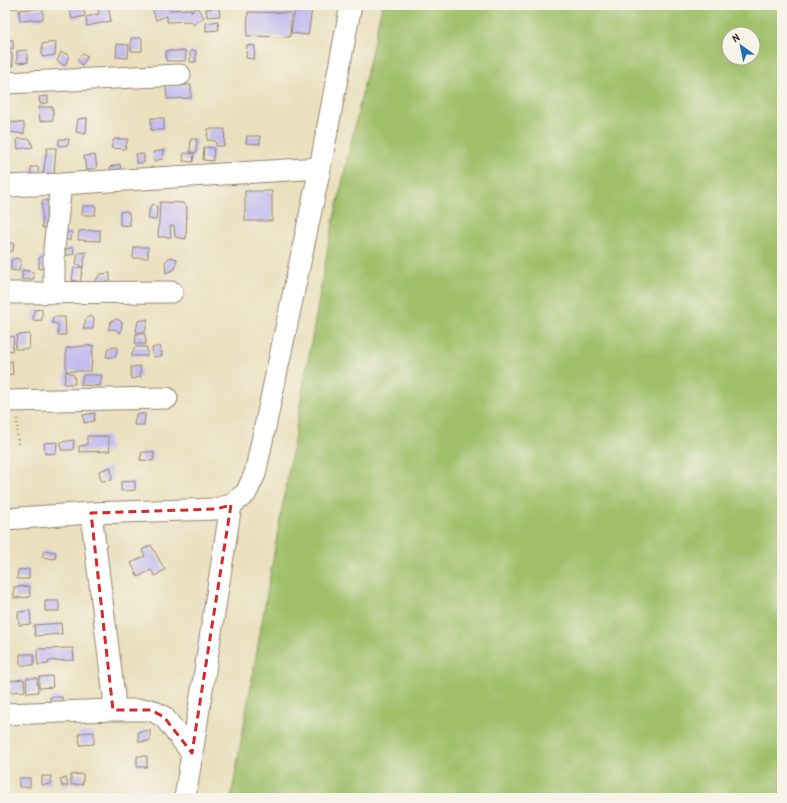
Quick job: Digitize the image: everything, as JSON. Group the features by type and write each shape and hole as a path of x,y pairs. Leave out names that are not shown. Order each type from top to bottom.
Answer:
{"street":[{"path":"5,519 91,513 216,509 231,505 246,493 255,474 320,168 351,5"},
{"path":"5,83 180,75"},
{"path":"5,186 320,168"},
{"path":"54,293 54,249 61,184"},
{"path":"5,293 172,292"},
{"path":"10,401 167,398"},
{"path":"185,798 231,505"},
{"path":"91,513 114,696 114,710"},
{"path":"5,714 151,710 164,717 192,753"}],"path":[{"path":"10,401 18,446"}],"highlighted area":[{"path":"231,505 192,753 164,717 151,710 113,710 91,513 216,509"}],"green space":[{"path":"382,5 782,5 782,798 231,798 329,241"}],"building":[{"path":"8,5 18,5 18,8 8,8"},
{"path":"83,5 85,16 72,19 69,7"},
{"path":"97,5 108,5 111,21 87,26 86,17 99,14"},
{"path":"151,5 167,5 169,10 191,9 191,12 197,7 204,17 194,25 191,21 167,22 167,16 156,20"},
{"path":"295,6 312,9 308,35 291,33"},
{"path":"43,8 43,19 20,21 19,10"},
{"path":"219,8 220,16 207,17 206,9"},
{"path":"248,12 291,13 290,37 247,36"},
{"path":"218,21 219,30 206,31 206,23"},
{"path":"131,38 142,38 142,51 131,51"},
{"path":"5,39 13,40 13,49 5,49"},
{"path":"56,42 55,55 42,57 42,44"},
{"path":"117,44 129,45 128,58 116,57"},
{"path":"247,45 255,46 254,59 246,58"},
{"path":"27,50 28,62 17,63 17,51"},
{"path":"166,51 186,51 185,61 166,61"},
{"path":"190,51 196,51 196,62 190,62"},
{"path":"61,52 69,55 65,66 57,61"},
{"path":"5,53 12,53 13,66 5,66"},
{"path":"83,54 88,56 82,65 77,59"},
{"path":"191,85 191,98 167,99 166,86"},
{"path":"48,96 48,103 40,104 39,97"},
{"path":"5,101 7,101 9,112 8,116 5,116"},
{"path":"39,107 53,107 53,120 40,121"},
{"path":"87,118 86,134 76,132 78,119"},
{"path":"151,118 164,118 164,130 151,130"},
{"path":"5,121 8,123 6,135 5,134"},
{"path":"11,122 24,123 24,134 9,132"},
{"path":"208,129 225,129 224,146 216,146 216,141 207,140"},
{"path":"247,136 260,136 260,144 246,143"},
{"path":"17,139 30,139 33,147 18,149"},
{"path":"59,139 69,139 68,145 59,146"},
{"path":"114,139 128,139 125,149 111,148"},
{"path":"191,139 197,139 196,153 190,152"},
{"path":"204,147 214,148 213,161 203,160"},
{"path":"47,148 56,148 54,174 43,174"},
{"path":"165,150 162,159 154,161 153,152"},
{"path":"184,153 194,154 193,162 183,161"},
{"path":"136,154 144,154 144,163 136,163"},
{"path":"95,155 97,168 86,170 84,156"},
{"path":"120,164 121,170 112,172 110,167"},
{"path":"31,167 39,167 37,176 31,174"},
{"path":"245,191 272,191 272,221 245,221"},
{"path":"51,200 51,226 42,228 42,201"},
{"path":"160,202 183,203 187,207 186,239 175,237 174,226 170,226 171,237 158,237"},
{"path":"153,204 157,207 156,220 148,219 150,207"},
{"path":"83,206 96,206 95,215 82,215"},
{"path":"125,211 129,213 130,226 120,225 120,212"},
{"path":"100,230 100,241 78,240 79,231"},
{"path":"64,232 72,232 70,240 61,239"},
{"path":"5,243 14,243 13,251 5,252"},
{"path":"73,247 74,254 64,256 66,249"},
{"path":"134,247 148,247 148,258 133,258"},
{"path":"86,252 83,267 76,264 78,253"},
{"path":"44,255 44,268 39,269 39,258"},
{"path":"170,257 177,259 175,269 166,273 165,262"},
{"path":"17,258 21,260 19,271 11,270 11,260"},
{"path":"83,267 80,282 72,280 74,268"},
{"path":"22,270 33,272 34,279 22,280"},
{"path":"110,273 110,283 95,282 100,274"},
{"path":"42,309 42,320 33,321 34,310"},
{"path":"90,316 94,318 93,329 83,329 86,319"},
{"path":"53,317 65,317 66,335 58,335 58,324 52,323"},
{"path":"117,319 122,322 121,333 114,329 108,330 111,321"},
{"path":"148,319 145,332 136,332 138,321"},
{"path":"30,334 29,349 15,349 17,335"},
{"path":"136,334 145,334 146,344 135,344"},
{"path":"14,336 12,351 5,350 5,338"},
{"path":"93,345 91,371 66,371 66,348"},
{"path":"160,346 162,356 153,357 152,348"},
{"path":"117,347 116,357 106,357 108,348"},
{"path":"135,347 147,347 147,356 131,356"},
{"path":"12,361 13,374 5,375 5,363"},
{"path":"140,366 141,377 131,379 131,367"},
{"path":"66,371 74,375 75,384 64,384"},
{"path":"83,375 102,375 100,386 81,385"},
{"path":"95,413 94,421 84,423 83,415"},
{"path":"136,414 145,414 144,425 134,425"},
{"path":"87,436 108,436 110,451 79,452 79,446 87,445"},
{"path":"74,440 73,450 61,450 61,442"},
{"path":"57,442 56,453 45,454 44,443"},
{"path":"142,452 154,452 153,461 140,460"},
{"path":"111,467 112,480 101,481 99,471"},
{"path":"135,481 135,490 121,491 121,482"},
{"path":"151,545 165,570 155,576 151,570 138,577 131,563 145,556 142,550"},
{"path":"44,550 56,552 55,559 42,557"},
{"path":"29,569 29,579 17,579 18,570"},
{"path":"29,586 30,597 14,598 14,587"},
{"path":"45,601 59,601 59,611 45,611"},
{"path":"30,611 31,624 19,625 18,612"},
{"path":"61,623 62,634 35,636 34,625"},
{"path":"73,648 74,660 49,661 48,664 38,665 37,649"},
{"path":"20,654 34,654 34,665 20,665"},
{"path":"52,676 53,687 39,688 39,677"},
{"path":"26,678 37,678 38,692 27,693"},
{"path":"24,679 25,691 10,692 9,681"},
{"path":"50,697 62,697 62,707 50,707"},
{"path":"150,730 150,741 139,742 138,732"},
{"path":"94,732 94,744 80,745 79,733"},
{"path":"137,756 147,756 147,767 137,767"},
{"path":"83,774 83,784 71,785 71,775"},
{"path":"42,776 51,776 51,784 42,785"},
{"path":"19,778 30,778 30,787 19,787"},
{"path":"66,778 68,786 62,786 60,779"}]}
